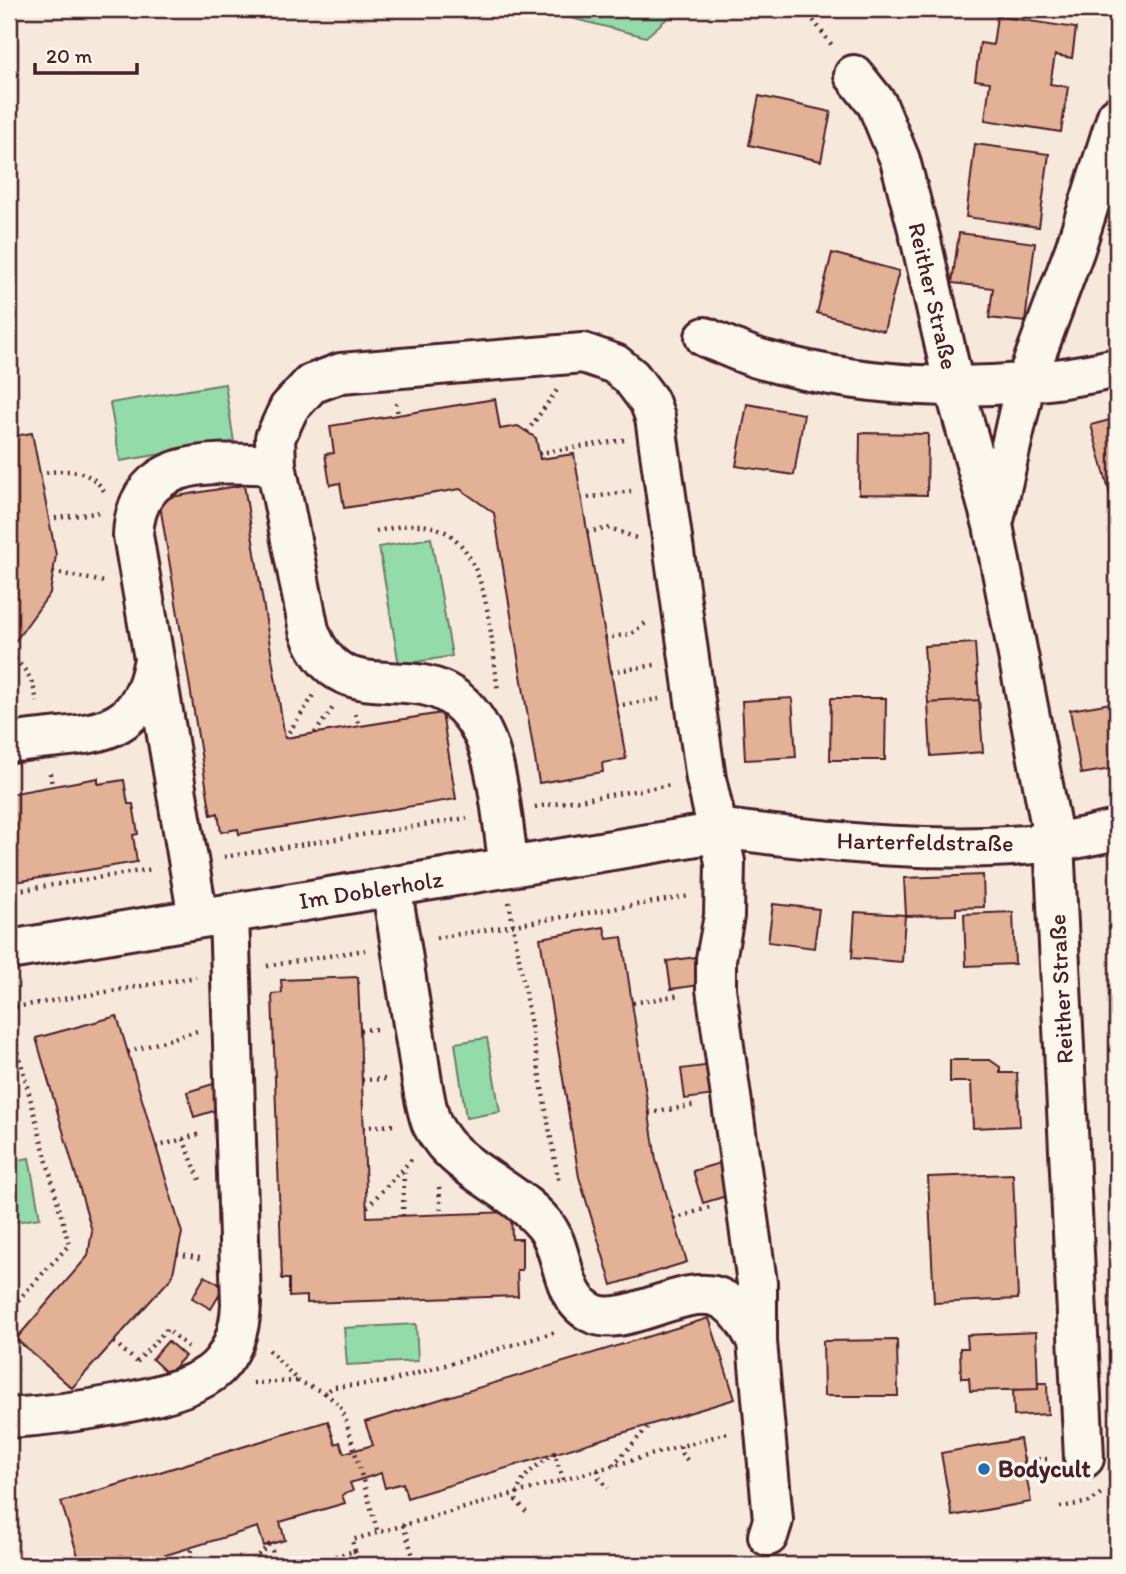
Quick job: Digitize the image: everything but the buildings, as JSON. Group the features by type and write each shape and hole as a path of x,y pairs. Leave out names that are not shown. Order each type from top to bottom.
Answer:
{"street":[{"name":"Reither Straße","path":"854,75 877,104 900,160 954,386 993,525 1054,842 1084,1458"},
{"name":"Reither Straße","path":"993,525 1025,384 1075,249 1117,116"},
{"path":"705,337 763,360 862,381 954,386 1025,384 1117,368"},
{"path":"506,868 489,749 471,715 456,701 426,683 372,682 353,678 332,668 316,648 309,630 276,465 275,438 289,408 311,384 325,377 341,373 535,354 583,353 615,364 640,387 649,401 660,434 706,779 726,831 725,890 716,960 716,989 757,1283 758,1342 773,1520 768,1536"},
{"path":"9,1418 95,1410 196,1382 215,1371 224,1360 240,1327 232,1025 213,916 188,863 133,535 138,504 156,483 181,468 203,464 276,465"},
{"path":"17,742 114,727 139,707 148,688 154,657"},
{"path":"114,727 147,740 162,754 173,774"},
{"name":"Harterfeldstraße","path":"726,831 818,840 959,848 1054,842 1117,830"},
{"name":"Im Doblerholz","path":"9,950 726,831"},
{"path":"391,887 426,1101 436,1132 459,1158 544,1224 555,1242 572,1293 590,1312 604,1317 622,1316 694,1295 721,1281 732,1271 747,1247 749,1230"},
{"path":"694,1295 724,1297 746,1319 758,1342"}],"path":[{"path":"805,9 854,75"},
{"path":"539,453 660,434"},
{"path":"39,474 61,470 84,473 94,478 110,500"},
{"path":"581,499 602,495"},
{"path":"48,519 79,515"},
{"path":"376,531 419,525 440,530 464,547 480,573 500,704"},
{"path":"587,532 610,528 632,535 657,556 676,556"},
{"path":"53,572 120,585 141,581"},
{"path":"285,738 332,668"},
{"path":"611,671 631,669"},
{"path":"9,892 706,779"},
{"path":"506,868 559,1184"},
{"path":"632,1003 716,989"},
{"path":"9,1018 69,1245 10,1309"},
{"path":"128,1052 219,1025 232,1025"},
{"path":"362,1080 384,1079"},
{"path":"649,1114 731,1098"},
{"path":"156,1147 235,1126"},
{"path":"367,1207 436,1132"},
{"path":"403,1216 404,1168"},
{"path":"241,1304 256,1333 298,1381 325,1393 339,1405 345,1417 378,1533"},
{"path":"325,1393 333,1387 388,1382 604,1317"},
{"path":"359,1565 352,1540 765,1422"},
{"path":"613,1465 650,1425"},
{"path":"680,1446 681,1454 690,1463"},
{"path":"526,1512 516,1500 519,1483 524,1477 555,1454 563,1480"},
{"path":"598,1470 608,1488"},
{"path":"1060,1507 1090,1502 1105,1490"},
{"path":"403,1525 416,1565"},
{"path":"248,1565 270,1545 281,1565"},
{"path":"186,1565 192,1548"},
{"path":"300,1565 355,1551"},
{"path":"47,1565 78,1556"}],"green space":[{"path":"535,9 678,9 646,37"},
{"path":"225,384 234,442 120,461 110,403"},
{"path":"431,538 452,656 399,665 379,547"},
{"path":"487,1038 500,1112 466,1118 455,1043"},
{"path":"29,1158 40,1218 9,1223 9,1162"},
{"path":"416,1324 418,1361 347,1365 344,1328"}],"place":[{"name":"Bodycult","path":"984,1469"}]}
